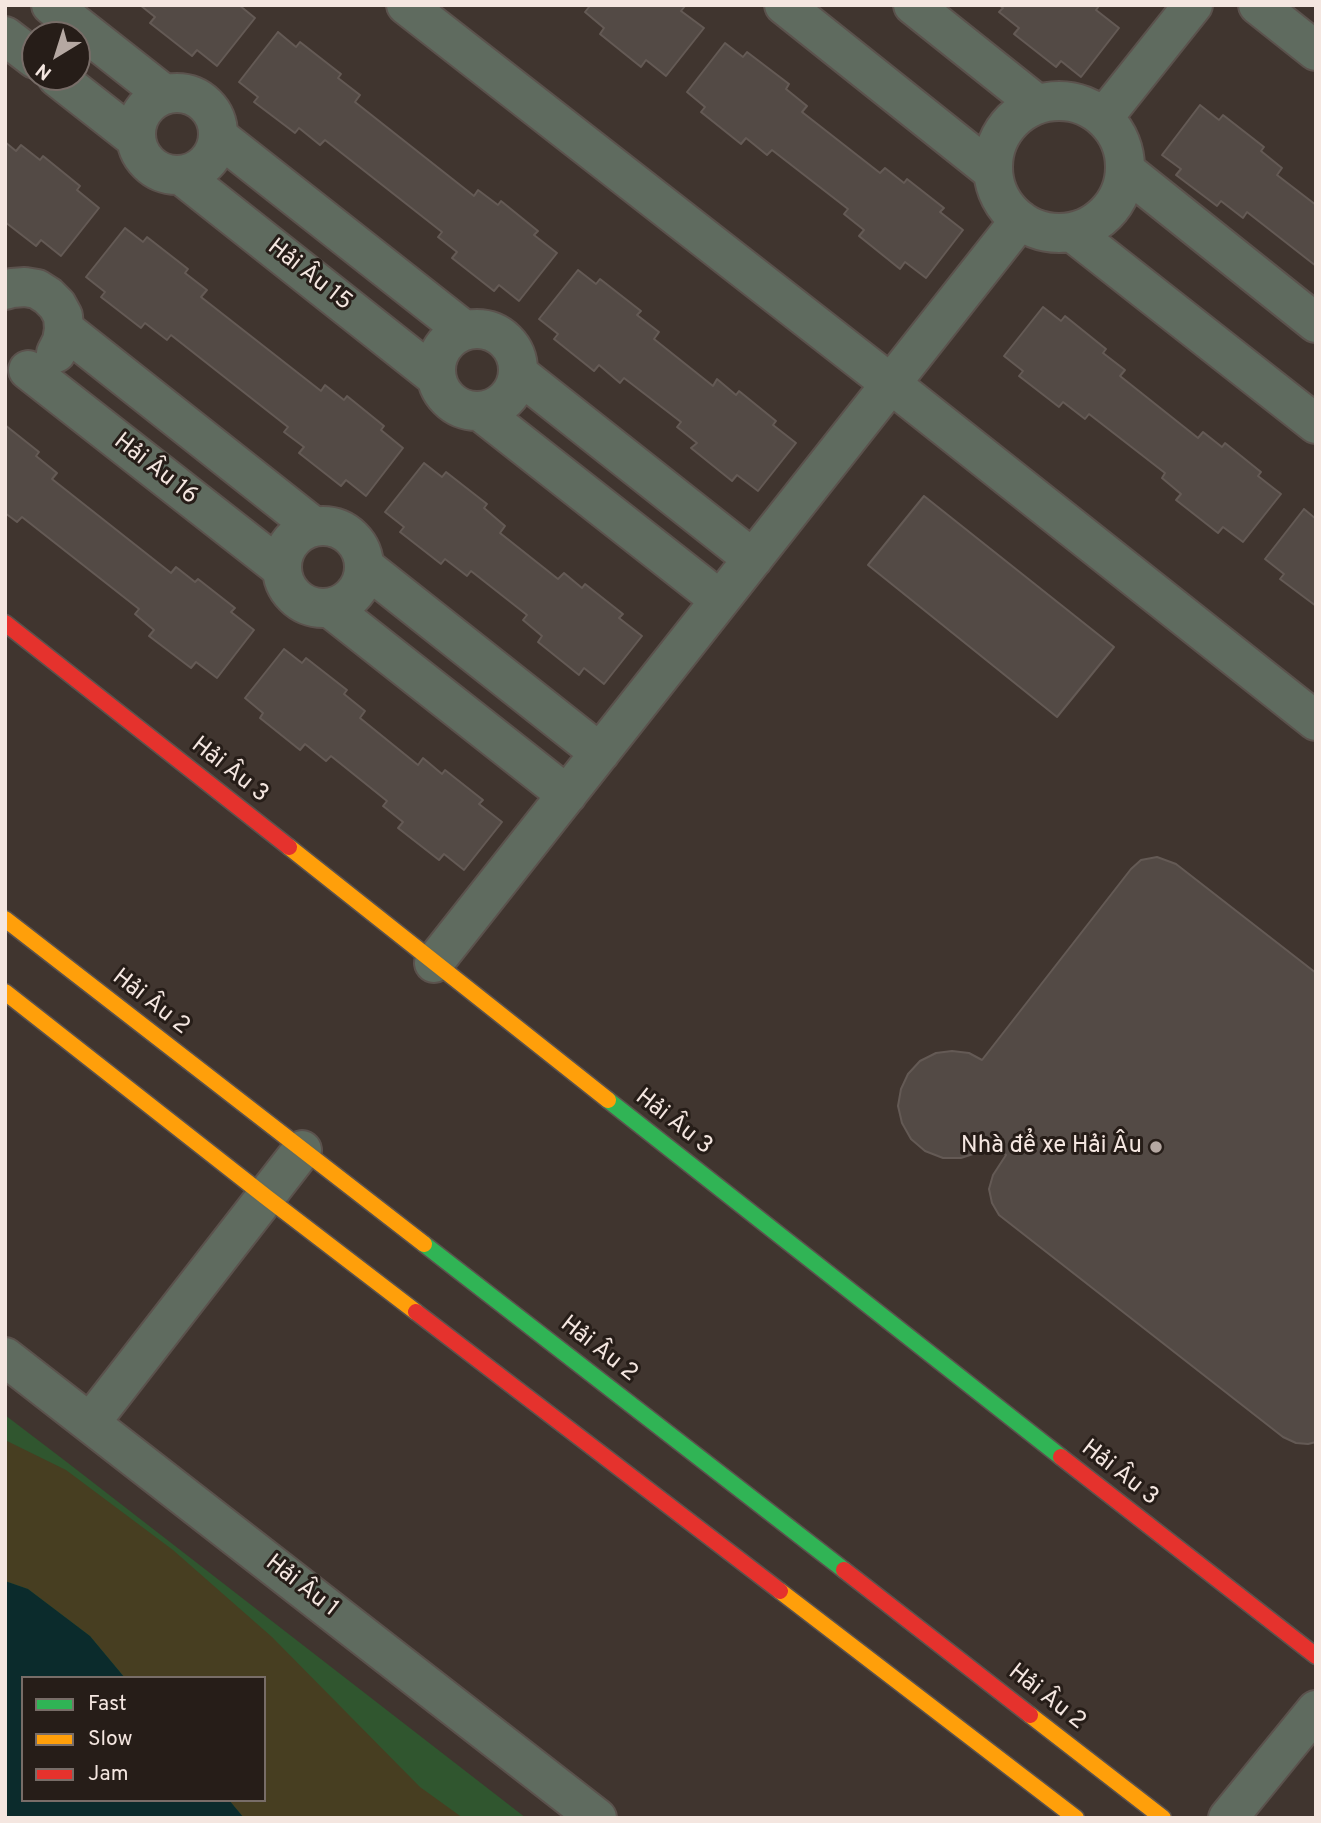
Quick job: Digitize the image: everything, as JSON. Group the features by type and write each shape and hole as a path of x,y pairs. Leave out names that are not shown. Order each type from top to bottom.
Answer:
{"street":[{"path":"51,5 164,94"},
{"path":"407,5 1316,721"},
{"path":"784,5 992,171"},
{"path":"913,5 1037,103"},
{"path":"1104,118 1193,5"},
{"path":"1258,5 1316,51"},
{"path":"5,36 21,48"},
{"name":"Hải Âu 15","path":"75,91 136,139 138,149 151,166 160,172 181,175 436,377 448,399 468,411 481,412 720,600"},
{"path":"136,139 136,124 151,101 164,94 177,92 191,94 203,101 212,111 217,123 219,137 216,148 203,167 181,175"},
{"path":"1059,100 1080,104 1100,114 1115,130 1123,149 1126,171 1121,192 1110,210 1092,224 1072,232 1049,232 1028,226 1020,220 1010,212 998,193 992,171 994,149 1004,130 1018,113 1037,103 1059,100"},
{"path":"219,137 464,330"},
{"path":"1126,171 1316,323"},
{"path":"434,963 1020,220"},
{"path":"1072,232 1316,424"},
{"path":"7,287 25,286 48,296 63,316 64,329 313,526"},
{"path":"436,377 436,366 444,344 464,330 478,328 503,337 518,360 517,383 507,400 481,412"},
{"name":"Hải Âu 16","path":"17,368 39,367 50,360 58,351 64,329"},
{"name":"Hải Âu 16","path":"17,368 282,569 289,591 298,599 319,608 330,608 567,794"},
{"path":"519,374 753,559"},
{"path":"282,569 283,555 289,542 300,532 313,526 326,525 349,533 363,554 363,579 351,598 330,608"},
{"path":"365,567 600,753"},
{"name":"Hải Âu 3","path":"5,623 1316,1656"},
{"name":"Hải Âu 2","path":"5,919 1163,1818"},
{"path":"5,992 266,1197 1076,1818"},
{"path":"90,1423 302,1150"},
{"name":"Hải Âu 1","path":"5,1357 597,1818"},
{"path":"1228,1818 1316,1710"}],"green space":[{"path":"5,1415 68,1463 526,1818 5,1818"}],"sand":[{"path":"5,1440 66,1470 173,1550 272,1637 420,1787 463,1818 244,1818 231,1802 266,1802 266,1676 123,1676 90,1636 28,1589 5,1581"}],"water":[{"path":"5,1581 28,1589 90,1636 123,1676 21,1676 21,1802 231,1802 244,1818 5,1818"}],"building":[{"path":"140,5 239,5 255,18 217,66 197,50 192,56 150,23 155,17"},
{"path":"586,5 683,5 685,6 681,11 704,28 666,76 646,60 641,67 600,34 604,28 585,12 589,7"},
{"path":"999,5 1098,5 1096,10 1119,28 1081,77 1061,61 1056,67 1014,34 1019,28 999,12 1003,8"},
{"path":"278,32 296,47 300,42 341,74 338,78 360,95 355,102 474,196 478,190 498,205 501,201 538,231 534,235 557,253 519,301 499,285 494,291 452,258 457,252 438,237 442,232 325,140 320,145 299,128 295,133 254,102 258,97 239,82"},
{"path":"725,43 743,57 747,52 789,84 786,89 807,106 802,112 880,173 885,168 904,183 907,179 944,208 940,212 963,230 926,278 905,262 900,269 859,236 864,230 844,214 848,209 772,150 767,155 746,138 741,144 701,112 705,107 687,92"},
{"path":"1200,105 1219,120 1223,115 1264,147 1261,151 1282,168 1277,175 1316,205 1316,266 1247,212 1243,218 1221,201 1217,206 1176,175 1181,169 1162,155"},
{"path":"5,142 16,151 21,145 40,160 43,156 80,186 77,190 99,208 61,256 41,240 36,246 5,222"},
{"path":"125,228 143,242 147,237 188,269 185,273 207,290 201,297 321,391 325,385 344,400 347,396 384,426 381,430 403,448 366,496 346,480 341,486 299,453 304,447 284,432 288,427 171,335 167,340 145,323 141,328 101,297 105,292 86,277"},
{"path":"578,270 596,284 600,279 641,311 637,315 659,332 654,339 713,386 717,379 736,395 739,391 776,421 773,425 796,443 758,491 737,475 732,481 691,448 697,443 677,427 681,422 624,378 620,383 599,365 594,371 554,339 558,334 539,319"},
{"path":"1043,307 1061,321 1065,316 1106,349 1103,353 1125,370 1120,376 1198,438 1203,432 1222,447 1225,443 1261,472 1258,476 1281,494 1243,542 1223,527 1218,533 1176,500 1181,494 1162,478 1165,473 1089,414 1085,419 1063,402 1059,407 1019,376 1023,371 1004,356"},
{"path":"5,425 39,452 36,456 57,473 52,479 171,573 176,567 195,582 198,579 235,608 231,612 254,630 217,678 196,662 191,668 149,636 154,630 135,614 139,609 22,517 17,522 5,513"},
{"path":"424,463 442,477 446,472 487,504 484,508 505,526 500,533 558,579 564,573 582,588 585,584 623,614 619,618 642,636 604,684 584,668 579,675 538,642 542,636 523,620 527,615 471,571 467,576 445,559 441,564 400,532 404,527 385,512"},
{"path":"924,496 1114,647 1057,717 868,565"},
{"path":"1304,509 1316,519 1316,606 1280,579 1284,574 1265,559"},
{"path":"284,649 302,663 306,658 347,690 344,694 365,711 360,718 418,765 423,758 442,774 445,770 483,800 479,804 502,822 464,870 444,854 439,860 398,828 403,822 383,806 387,801 331,756 326,761 305,744 300,750 260,718 263,713 245,698"},
{"name":"Nhà để xe Hải Âu","path":"1157,857 1176,864 1316,973 1316,1442 1296,1443 1283,1437 999,1215 992,1203 989,1189 993,1175 1006,1155 990,1143 979,1152 961,1158 943,1158 925,1151 911,1139 902,1123 898,1106 901,1089 908,1074 920,1061 936,1053 952,1051 969,1053 982,1060 1131,869 1141,860"}],"traffic: fast":[{"path":"608,1100 1061,1457"},
{"path":"424,1244 844,1570"}],"traffic: slow":[{"path":"289,847 608,1100"},
{"path":"5,919 424,1244"},
{"path":"5,992 416,1312"},
{"path":"780,1591 1076,1818"},
{"path":"1030,1715 1163,1818"}],"traffic: jam":[{"path":"5,623 289,847"},
{"path":"416,1312 780,1591"},
{"path":"1061,1457 1316,1656"},
{"path":"844,1570 1030,1715"}],"place":[{"name":"Nhà để xe Hải Âu","path":"1156,1147"}]}
